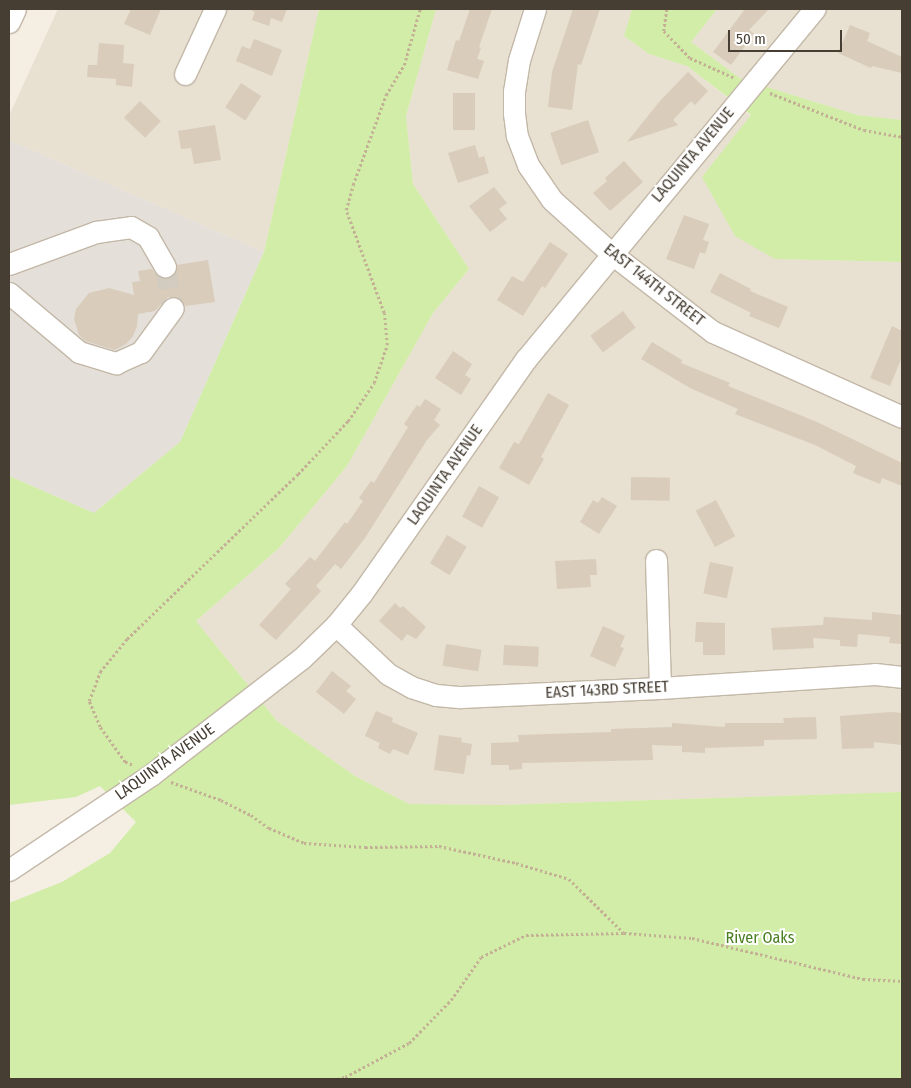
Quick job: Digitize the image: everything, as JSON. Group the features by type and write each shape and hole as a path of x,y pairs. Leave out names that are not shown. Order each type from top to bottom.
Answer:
{"street":[{"path":"9,22 15,9"},
{"path":"185,74 215,9"},
{"name":"EAST 144TH STREET","path":"535,9 519,60 514,90 514,113 517,136 528,165 552,200 612,254 713,332 902,417"},
{"name":"LAQUINTA AVENUE","path":"9,870 151,775 302,658 336,625 362,593 526,359 815,9"},
{"path":"9,264 96,232 131,227 148,237 165,267"},
{"path":"9,293 80,352 116,363 140,352 173,308"},
{"path":"656,560 660,688"},
{"name":"EAST 143RD STREET","path":"336,625 388,674 411,687 436,695 461,697 660,688 875,674 902,677"}],"path":[{"path":"420,9 404,65 386,95 352,185 346,210 384,313 388,345 374,383 348,421 298,474 127,639 100,672 89,701 100,727 125,762 151,775 221,800 251,815 269,828 304,843 365,847 439,846 516,863 569,879 624,934"},
{"path":"337,1079 345,1078 408,1043 451,1000 481,957 526,936 624,934 692,938 863,979 902,981"}],"shaded area":[{"path":"58,9 319,9 264,252 9,140 9,116"},
{"path":"436,9 632,9 624,36 649,54 687,66 751,116 702,177 775,259 902,262 902,792 502,805 409,804 355,776 277,721 196,621 279,548 347,466 433,313 469,269 413,184 406,116"},
{"path":"717,9 902,9 902,120 857,115 741,79 691,42"},
{"path":"9,140 264,252 180,442 94,513 9,476"}],"green space":[{"name":"River Oaks","path":"319,9 436,9 406,116 413,184 469,269 433,313 347,466 279,548 196,621 277,721 355,776 409,804 502,805 902,792 902,1079 9,1079 9,903 62,882 110,853 136,822 100,786 76,797 9,805 9,476 94,513 180,442 264,252"},
{"path":"632,9 717,9 691,42 741,79 857,115 902,120 902,262 775,259 735,236 702,177 751,115 687,66 649,54 624,36"}],"building":[{"path":"131,9 161,9 150,35 124,24"},
{"path":"249,9 287,9 282,22 271,18 269,26 252,20 255,12"},
{"path":"470,9 492,9 479,47 481,48 477,59 484,61 478,79 447,70 456,40 459,41"},
{"path":"573,9 600,9 581,65 578,64 572,110 548,107 552,72"},
{"path":"745,9 769,9 749,30 754,34 731,65 713,52"},
{"path":"850,25 870,33 867,41 902,57 902,73 872,66 871,68 838,53"},
{"path":"254,39 282,50 272,76 236,61 242,46 250,49"},
{"path":"99,43 124,45 123,63 134,64 132,87 116,85 116,79 87,77 88,65 97,65"},
{"path":"688,72 708,91 695,105 691,101 673,120 678,125 627,142 660,101"},
{"path":"241,83 261,96 245,120 225,107"},
{"path":"453,93 475,93 475,130 453,130"},
{"path":"140,101 161,121 145,138 124,118"},
{"path":"588,120 599,152 561,165 550,133"},
{"path":"215,125 221,160 194,164 191,148 181,149 178,131"},
{"path":"475,145 479,158 484,156 489,173 458,183 448,153"},
{"path":"624,161 643,182 610,211 593,193 607,181 605,178"},
{"path":"494,187 507,203 499,209 507,219 490,232 469,206"},
{"path":"684,215 709,224 703,240 709,242 705,254 700,252 694,269 666,259"},
{"path":"550,242 568,254 545,288 542,286 523,316 497,300 512,276 523,282"},
{"path":"208,260 215,302 185,306 180,298 168,297 155,311 138,314 137,326 133,336 126,344 115,350 85,341 79,335 74,319 76,309 89,293 109,288 134,295 132,282 140,281 138,271 152,269 158,277 165,279 175,274 177,265"},
{"path":"720,273 751,289 750,291 788,307 779,328 749,316 751,313 710,292"},
{"path":"623,311 636,328 603,352 590,336"},
{"path":"892,326 902,331 902,357 890,386 870,378"},
{"path":"652,342 682,360 681,363 730,383 728,386 817,422 902,463 902,486 882,478 880,484 853,473 856,466 815,445 735,414 738,409 690,388 641,359"},
{"path":"453,351 472,364 465,375 471,379 461,395 435,378"},
{"path":"548,393 569,405 541,457 544,459 529,485 499,468 514,442 519,444"},
{"path":"425,399 441,409 434,420 440,425 427,440 365,538 341,569 335,564 316,586 321,591 276,640 259,625 291,589 285,584 310,557 315,561 345,522 347,524 363,501 359,498 371,481 374,483 408,427 404,424 417,405 420,407"},
{"path":"631,477 670,478 670,501 631,500"},
{"path":"479,486 499,497 482,528 462,517"},
{"path":"602,497 617,506 599,534 580,522 593,500 598,503"},
{"path":"716,500 735,536 715,547 696,511"},
{"path":"447,535 467,547 450,575 430,563"},
{"path":"596,559 597,575 590,575 591,587 557,589 555,561"},
{"path":"710,562 733,567 727,598 703,593"},
{"path":"395,603 400,608 403,606 426,627 416,639 407,634 402,641 379,621"},
{"path":"872,612 902,615 902,644 889,643 890,637 858,634 857,647 840,646 840,640 813,638 814,648 773,650 771,628 823,625 824,617 872,620"},
{"path":"696,622 725,623 725,655 703,655 703,642 695,642"},
{"path":"603,626 625,636 620,647 624,648 615,667 590,656"},
{"path":"446,644 482,650 478,671 443,666"},
{"path":"504,645 539,647 538,667 503,665"},
{"path":"332,671 351,686 346,691 356,699 344,714 316,692"},
{"path":"376,711 393,718 392,722 418,733 408,755 393,749 390,754 378,748 380,743 365,736"},
{"path":"891,712 902,713 902,745 874,742 874,748 842,749 840,716"},
{"path":"816,717 817,739 764,740 764,746 705,748 705,753 682,752 682,746 652,745 653,760 522,763 522,769 509,770 509,765 491,765 491,743 519,742 518,735 611,732 611,729 672,727 672,723 725,727 725,723 784,723 783,718"},
{"path":"439,735 462,738 461,742 472,744 470,756 467,755 464,774 434,770"}],"tunnel":[{"path":"165,267 173,308"}]}
